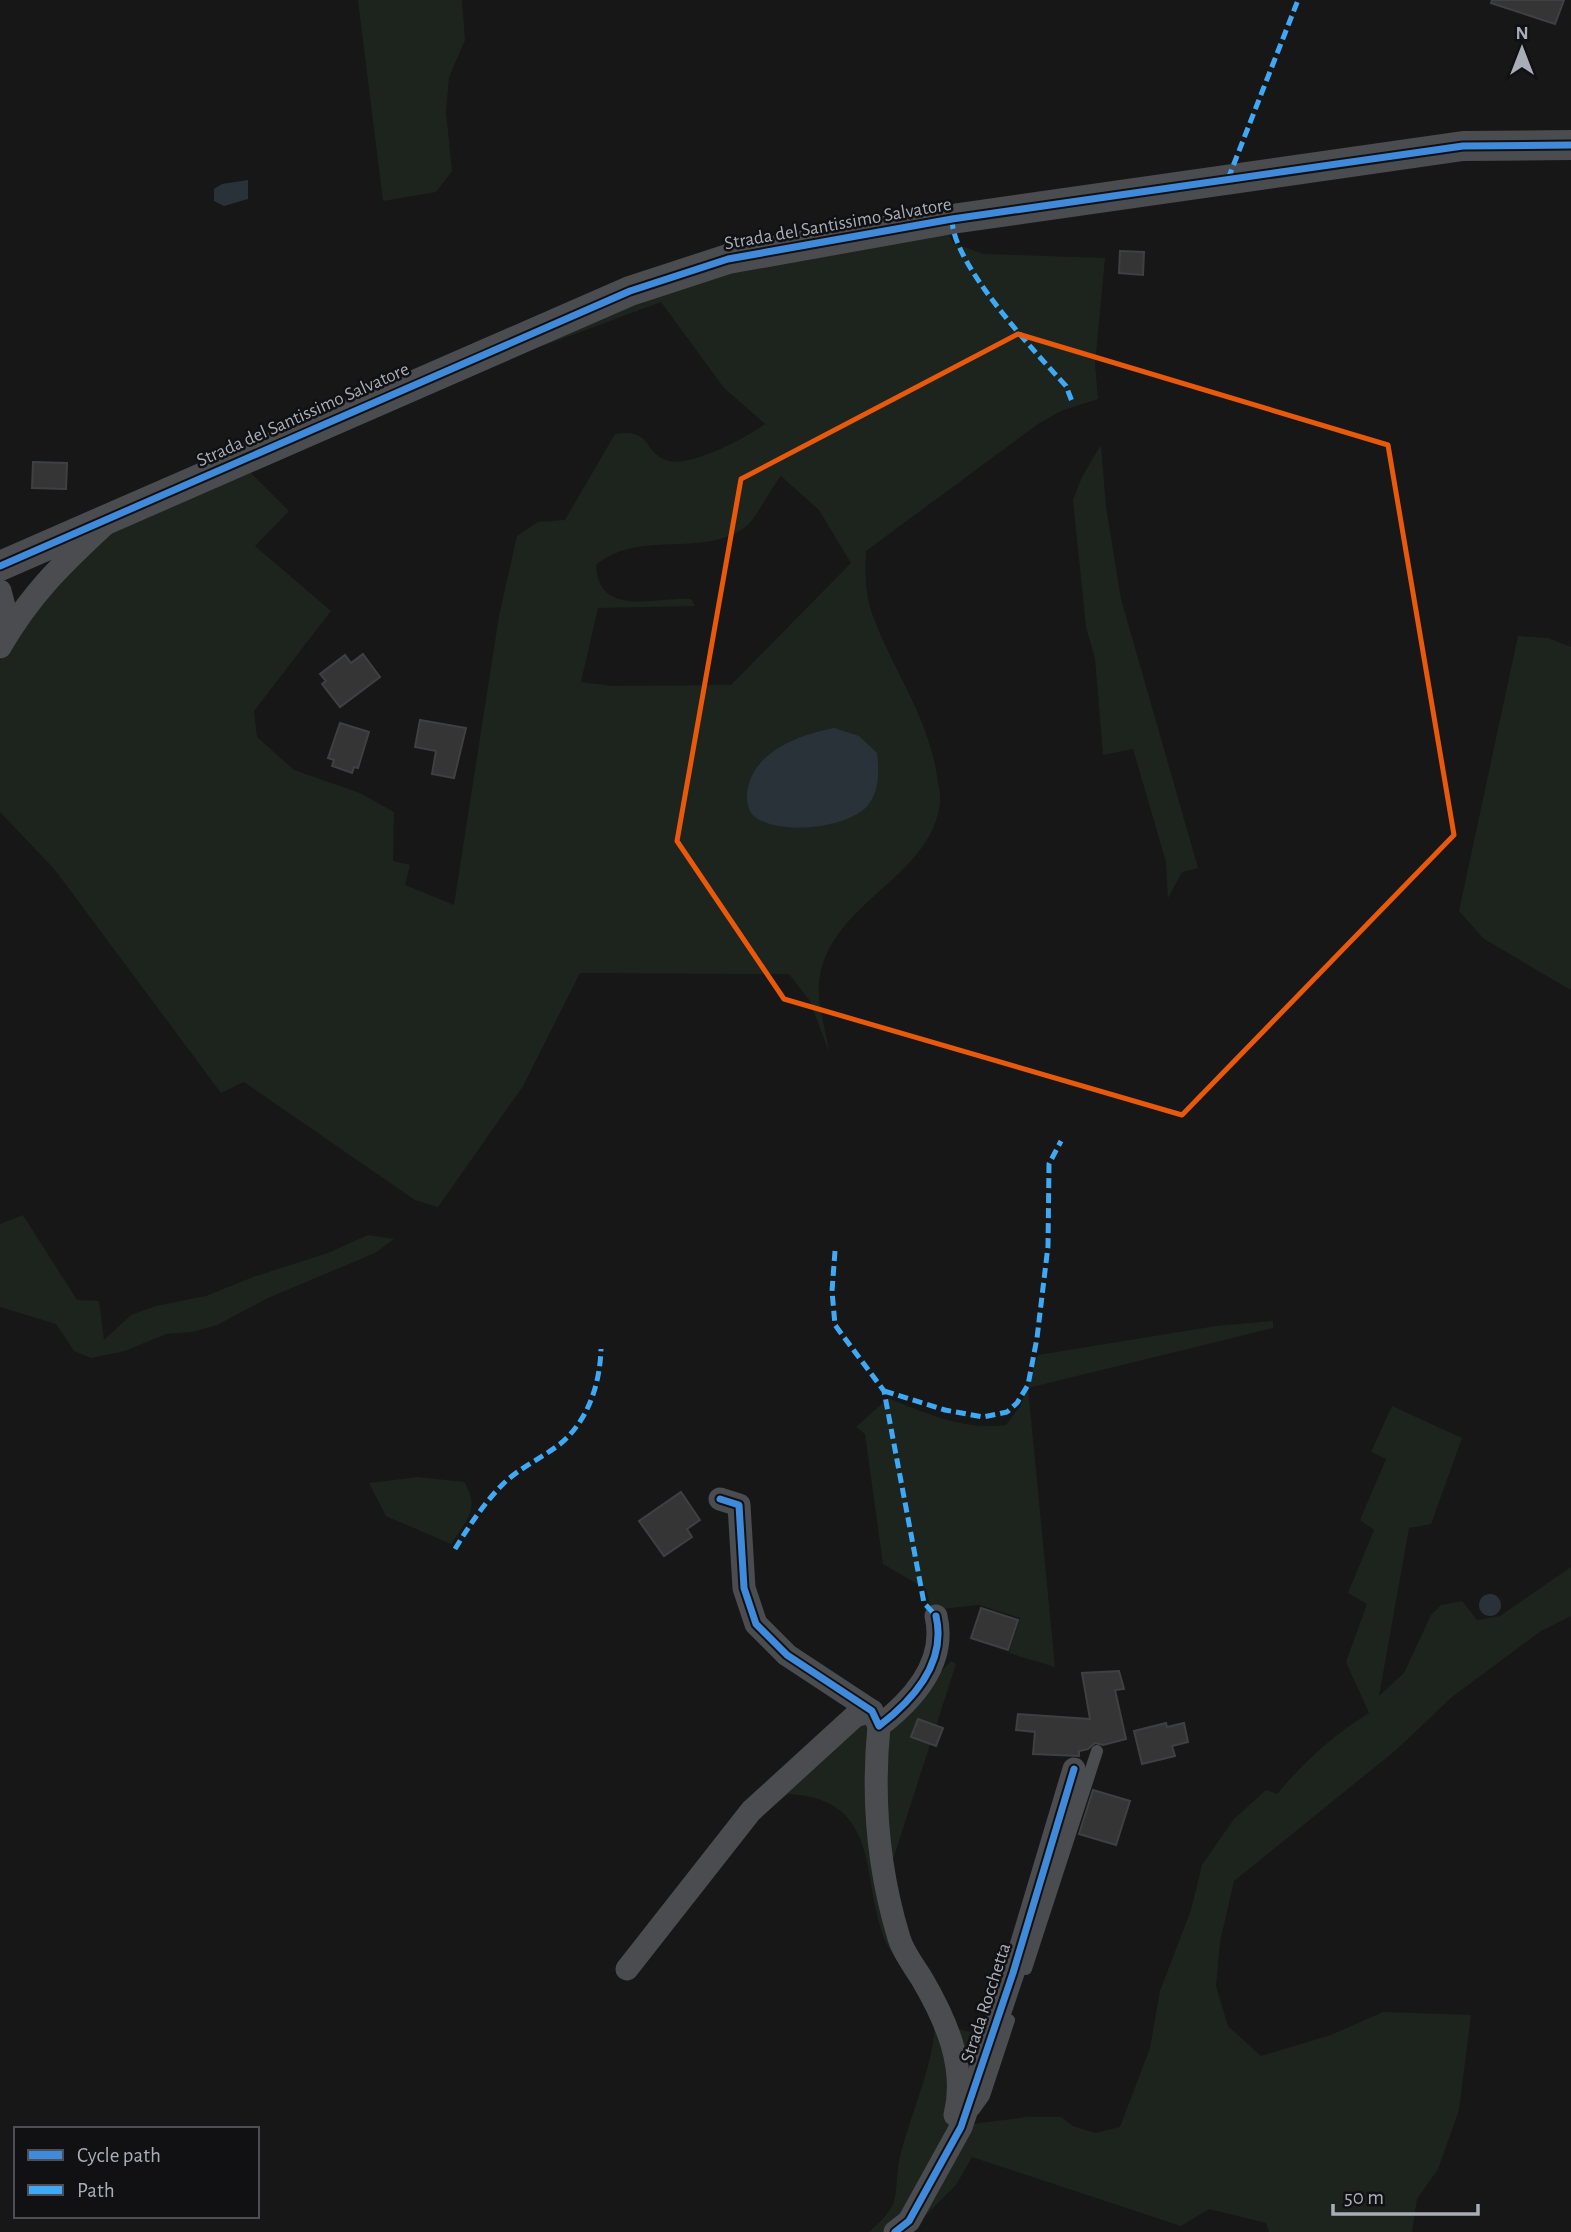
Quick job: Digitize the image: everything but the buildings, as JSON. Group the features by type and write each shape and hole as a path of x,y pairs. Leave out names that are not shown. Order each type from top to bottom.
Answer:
{"street":[{"name":"Strada del Santissimo Salvatore","path":"0,566 341,414 630,290 728,259 948,220 1463,146 1571,145"},
{"path":"5,638 43,583 110,519"},
{"path":"0,591 5,638"},
{"path":"720,1499 739,1505 744,1588 756,1624 787,1654 875,1718"},
{"path":"627,1969 751,1811 855,1716 875,1718 902,1708 925,1680 938,1641 936,1616"},
{"path":"875,1718 874,1781 884,1881 899,1941 940,2009 955,2052 960,2097 947,2151"},
{"name":"Strada Rocchetta","path":"895,2232 909,2221 961,2127 1013,1973 1074,1769"}],"lane":[{"path":"961,2127 984,2096 1097,1751"}],"highlighted area":[{"path":"1018,334 1388,445 1454,835 1182,1115 784,999 677,841 741,479"}],"shaded area":[{"path":"358,0 462,0 465,40 449,77 446,112 452,171 436,192 383,201"},
{"path":"248,180 248,199 224,206 214,201 214,189 222,184"},
{"path":"947,231 953,243 984,254 1105,258 1095,364 1098,399 1061,411 1038,424 866,551 866,585 871,611 926,734 933,755 940,803 933,829 918,852 858,911 840,932 826,955 819,991 829,1052 810,1001 789,974 580,973 523,1086 438,1207 415,1200 244,1082 221,1093 55,870 0,812 0,660 47,591 107,525 240,462 289,511 255,546 331,611 254,711 257,737 294,770 360,793 394,812 393,861 410,865 405,885 454,905 499,616 517,536 538,522 565,520 615,434 636,435 660,457 679,462 719,450 765,424 724,388 661,302 543,346 540,339 617,306 769,261","holes":["781,476 819,510 851,563 731,685 611,686 581,682 598,608 695,606 691,599 618,599 607,592 599,582 596,565 613,554 631,548 727,537 749,524"]},
{"path":"1101,445 1106,507 1121,599 1198,868 1182,872 1168,898 1166,862 1133,749 1103,755 1095,658 1086,627 1073,500 1082,477"},
{"path":"1518,636 1548,638 1571,647 1571,990 1484,939 1459,911"},
{"path":"834,728 859,736 877,753 877,786 868,805 846,819 812,827 778,826 753,815 747,795 750,780 757,767 778,748 806,735"},
{"path":"23,1215 77,1300 99,1301 104,1340 131,1315 156,1306 206,1296 253,1277 328,1253 368,1235 394,1239 375,1253 268,1298 217,1325 192,1332 166,1334 125,1351 91,1358 74,1351 56,1324 0,1307 0,1224"},
{"path":"1273,1321 1273,1328 1028,1388 1055,1667 1009,1653 1020,1618 979,1605 931,1610 926,1589 883,1564 865,1434 856,1427 888,1398 960,1423 1006,1425 1021,1405 1038,1355 1216,1326"},
{"path":"1392,1406 1462,1438 1431,1524 1409,1528 1379,1696 1404,1673 1431,1615 1441,1605 1462,1601 1477,1620 1500,1616 1571,1567 1571,1616 1541,1631 1452,1697 1396,1750 1234,1881 1220,1942 1216,1986 1228,2026 1261,2056 1331,2035 1383,2012 1471,2015 1459,2110 1438,2169 1417,2199 1412,2232 1269,2232 1266,2223 1209,2209 1181,2226 972,2157 956,2185 909,2232 869,2232 886,2215 896,2194 899,2162 931,2055 934,2038 932,2016 888,1946 879,1922 864,1849 855,1828 841,1811 819,1800 788,1794 763,1815 743,1838 824,1732 882,1715 937,1676 951,1661 956,1664 887,1878 891,1906 956,2028 979,2035 1056,1799 973,2124 1027,2117 1061,2117 1073,2126 1095,2133 1120,2127 1150,2048 1160,1991 1191,1910 1202,1865 1234,1819 1266,1790 1277,1794 1320,1750 1343,1730 1369,1713 1346,1662 1367,1604 1348,1593 1374,1530 1360,1520 1386,1459 1371,1452"},
{"path":"418,1477 464,1482 469,1491 470,1514 451,1544 386,1516 369,1483"},
{"path":"1490,1594 1498,1597 1501,1605 1498,1613 1490,1616 1482,1613 1479,1605 1482,1597"}],"marked path":[{"path":"1228,179 1298,0"},
{"path":"952,219 965,259 980,283 1016,330 1066,386 1073,404"},
{"path":"884,1391 945,1410 983,1417 1007,1412 1017,1403 1028,1385 1037,1338 1048,1246 1049,1164 1061,1141"},
{"path":"835,1251 832,1291 835,1325 884,1391 924,1603 936,1616"},
{"path":"455,1549 477,1515 503,1484 570,1435 591,1401 601,1349"}],"cycle path":[{"path":"0,566 630,291 728,259 952,219 1463,146 1571,145"},
{"path":"720,1499 739,1505 744,1588 756,1624 787,1655 872,1711 879,1726 915,1692 932,1665 937,1649 936,1616"},
{"path":"895,2232 909,2221 961,2127 1013,1973 1074,1769"}]}
